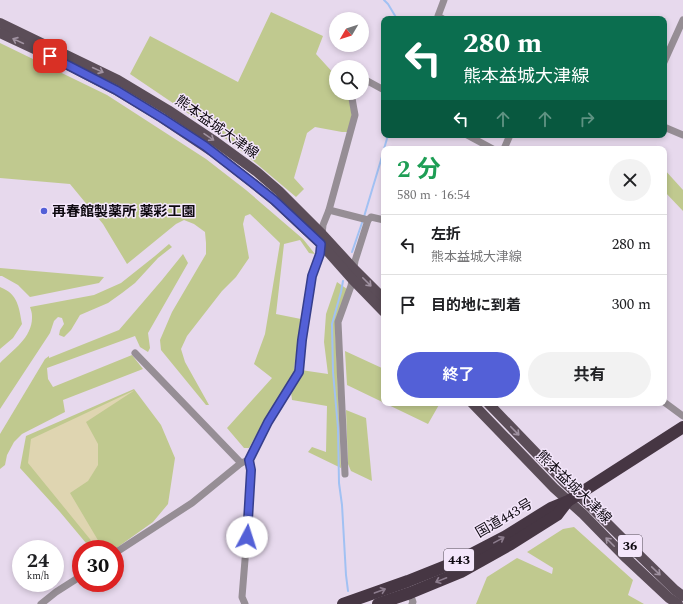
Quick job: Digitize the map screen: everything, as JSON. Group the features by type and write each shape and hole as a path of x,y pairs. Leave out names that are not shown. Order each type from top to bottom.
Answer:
{"highway":[{"name":"国道443号","path":"343,604 408,581 458,561 506,536 551,508 573,498 683,427"},
{"name":"国道443号","path":"378,604 411,598 460,572 511,544 557,515 573,498"}],"main road":[{"name":"熊本益城大津線","path":"0,23 118,80 168,110 257,172 279,191 322,234 381,308"},
{"name":"熊本益城大津線","path":"0,33 62,62 116,90 205,146 274,200 353,274 381,297"},
{"name":"熊本益城大津線","path":"475,406 554,488 573,498"},
{"name":"熊本益城大津線","path":"491,406 564,482 583,514 624,556 673,597 678,604"}],"street":[{"path":"438,16 444,0"},
{"path":"667,55 683,20"},
{"path":"369,82 381,88"},
{"path":"245,604 242,596 251,470 249,460 268,422 299,372 302,340 312,276 320,254 323,225 329,210 355,115 352,100"},
{"path":"667,128 683,135"},
{"path":"473,138 487,146"},
{"path":"329,210 364,219 371,217 381,219"},
{"path":"345,474 338,322 351,286 364,219"},
{"path":"135,353 241,463"},
{"path":"667,404 683,416"},
{"path":"124,547 192,503 241,463 249,460"},
{"path":"41,604 72,582"}],"green space":[{"path":"271,12 323,36 316,54 329,68 329,100 349,100 352,114 348,132 315,127 307,133 294,178 304,189 296,197 232,143 130,74 150,36 238,82"},
{"path":"0,43 107,95 206,159 246,190 303,239 315,254 309,253 300,240 284,244 276,314 301,319 294,369 328,374 324,342 326,314 337,282 347,289 335,323 341,468 308,452 312,447 326,452 327,406 292,400 291,392 284,389 249,448 244,448 227,428 272,378 254,364 265,334 280,243 250,214 245,216 243,224 249,258 236,277 222,291 187,336 181,349 185,362 209,405 206,405 161,350 160,340 172,312 206,254 205,232 194,224 184,220 176,224 127,264 103,224 70,184 0,178"},
{"path":"667,172 683,190 683,211 667,194"},
{"path":"169,244 172,247 158,258 135,283 108,303 80,315 71,330 64,337 59,335 64,324 62,318 58,317 54,321 50,333 0,409 0,363 26,337 31,324 32,313 30,307 94,295 121,283"},
{"path":"183,254 188,263 148,333 150,348 148,352 140,347 135,336 47,368 48,379 53,387 132,355 143,369 63,400 65,412 22,434 14,442 7,455 5,465 0,469 0,434 45,359 49,356 49,358 119,330"},
{"path":"0,268 104,277 99,283 30,297 18,285 0,276"},
{"path":"0,287 11,293 17,302 22,324 13,338 0,349"},
{"path":"345,351 381,368 381,402 347,385"},
{"path":"134,389 161,425 175,458 168,504 153,522 124,543 124,540 83,540 20,468 26,436"},
{"path":"390,406 438,406 428,424"},
{"path":"346,410 366,418 372,481 351,471 348,464"},
{"path":"574,527 633,580 628,595 644,604 476,604 487,577 517,558 552,574 553,568 527,552 563,529"}],"sand":[{"path":"135,390 86,422 98,444 98,465 88,481 70,493 98,540 91,540 28,463 31,439"}],"waterway":[{"path":"384,0 395,16"},
{"path":"385,146 387,138"},
{"path":"352,252 381,160"},
{"path":"343,281 332,324 333,372 338,428 339,483 348,591"}],"place":[{"name":"再春館製薬所 薬彩工園","path":"44,211"}],"route":[{"path":"50,56 116,90 205,146 274,200 321,244 320,254 312,276 302,340 299,372 268,422 249,460 251,470 247,537"}]}
